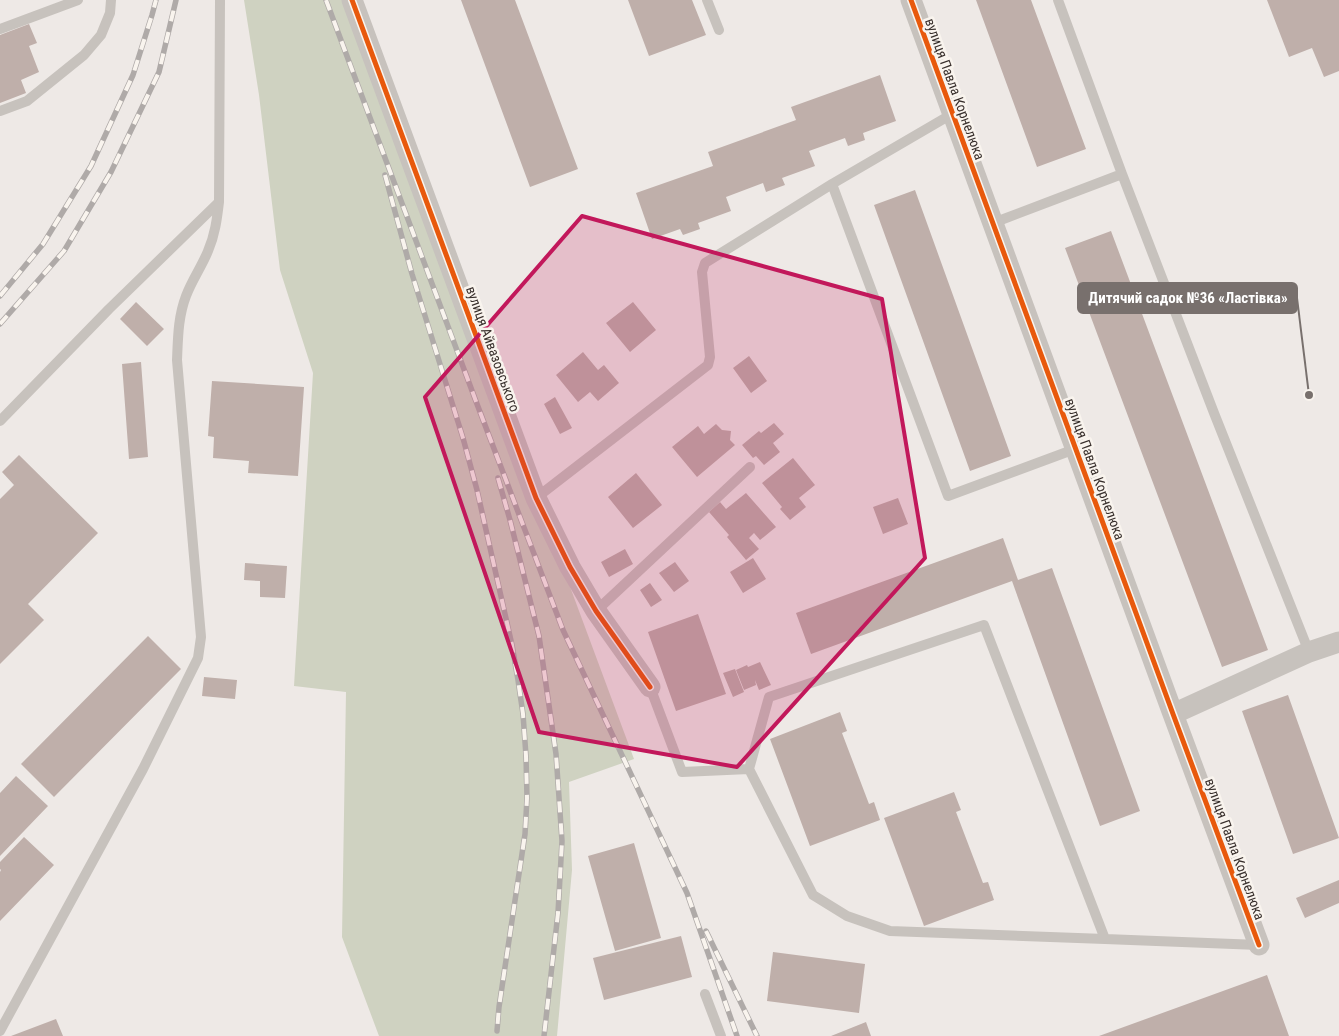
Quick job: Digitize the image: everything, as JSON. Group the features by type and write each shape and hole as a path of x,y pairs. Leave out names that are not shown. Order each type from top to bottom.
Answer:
{"street":[{"name":"вулиця Айвазовського","path":"352,0 536,498 570,567 596,611 650,687"},
{"name":"вулиця Павла Корнелюка","path":"911,0 1259,946"},
{"path":"1173,714 1310,652 1339,642"}],"lane":[{"path":"0,29 78,0"},
{"path":"0,111 27,101 84,55 101,35 110,13 111,0"},
{"path":"0,1031 143,769 198,658 201,637 177,360 178,328 186,295 208,250 216,228 219,202 220,0"},
{"path":"707,0 718,30"},
{"path":"1058,0 1122,174 1214,413 1310,652"},
{"path":"536,498 708,365 710,357 702,272 706,263 832,184 952,114"},
{"path":"992,223 1122,174"},
{"path":"832,184 948,496 1075,449"},
{"path":"0,421 109,309 219,202"},
{"path":"596,611 750,467"},
{"path":"1105,939 984,625 769,697 749,769 813,895 847,916 890,931 1259,946"},
{"path":"650,687 682,772 749,769"},
{"path":"705,994 721,1036"}],"highlighted area":[{"path":"582,216 882,299 925,558 737,767 539,732 425,397"}],"green space":[{"path":"244,0 352,0 634,759 569,782 572,870 557,1036 379,1036 342,937 346,692 294,686 313,373 280,270 259,95"}],"building":[{"path":"461,0 515,0 578,169 530,187"},
{"path":"628,0 692,0 706,35 649,56"},
{"path":"976,0 1031,0 1086,149 1037,167"},
{"path":"1267,0 1339,0 1339,71 1324,77 1312,48 1289,57"},
{"path":"29,24 37,43 29,46 39,72 21,80 26,93 0,103 0,35"},
{"path":"880,75 896,121 863,133 865,140 848,146 845,138 809,151 815,166 782,178 785,185 766,192 763,183 726,197 731,211 698,223 700,229 683,235 680,229 652,239 636,193 713,166 708,152 796,120 791,107"},
{"path":"915,190 1011,456 970,471 874,205"},
{"path":"1111,231 1268,650 1222,667 1065,248"},
{"path":"136,302 164,329 147,346 120,319"},
{"path":"633,302 656,330 630,352 606,323"},
{"path":"583,352 598,370 604,365 619,383 598,401 590,392 578,402 556,375"},
{"path":"749,356 767,381 751,393 733,368"},
{"path":"141,362 148,457 129,459 122,364"},
{"path":"212,381 304,387 298,476 248,473 249,461 213,458 214,437 208,436"},
{"path":"555,397 572,428 560,434 544,404"},
{"path":"774,423 784,434 773,443 780,452 764,465 756,456 753,458 742,445 759,431 761,433"},
{"path":"716,424 722,430 731,431 730,440 735,445 697,477 672,447 698,426 704,434"},
{"path":"19,455 98,533 28,604 44,620 0,664 0,499 14,485 2,472"},
{"path":"793,458 815,485 799,498 806,507 790,520 762,483"},
{"path":"636,473 662,505 633,528 608,497"},
{"path":"746,493 776,527 760,540 754,533 749,538 759,549 746,560 727,537 729,535 709,512 720,502 726,509"},
{"path":"898,498 908,524 883,534 873,507"},
{"path":"1003,538 1018,580 1052,568 1140,811 1100,826 1012,581 811,654 796,613"},
{"path":"625,549 633,564 609,577 601,562"},
{"path":"753,558 766,579 743,593 730,572"},
{"path":"675,562 689,581 674,592 659,573"},
{"path":"245,563 287,566 285,598 260,597 260,581 244,580"},
{"path":"650,583 662,600 651,607 640,590"},
{"path":"698,614 726,694 676,711 648,632"},
{"path":"148,636 181,669 54,797 21,764"},
{"path":"760,662 771,685 759,690 755,680 756,685 744,690 736,670"},
{"path":"735,669 744,692 733,697 723,673"},
{"path":"204,677 237,680 235,699 202,696"},
{"path":"1288,695 1339,838 1293,854 1242,711"},
{"path":"840,712 847,731 842,733 869,804 874,802 880,820 810,846 770,739"},
{"path":"16,776 48,806 0,856 0,793"},
{"path":"954,792 961,810 956,812 983,883 988,882 994,900 924,926 884,818"},
{"path":"24,837 54,865 0,921 0,862"},
{"path":"634,843 661,938 615,951 588,856"},
{"path":"1339,880 1339,903 1305,918 1296,898"},
{"path":"681,936 692,977 604,1000 593,958"},
{"path":"773,952 865,964 859,1013 767,1001"},
{"path":"1267,975 1289,1036 1099,1036"},
{"path":"56,1019 63,1036 11,1036"},
{"path":"866,1022 871,1036 831,1036"}],"railway":[{"path":"0,296 43,244 91,166 133,75 156,0"},
{"path":"0,324 64,251 111,172 159,72 176,0"},
{"path":"326,0 563,630 687,893 737,1036"},
{"path":"385,175 412,274 463,438 477,490 512,645 523,714 527,798 525,834 497,1031"},
{"path":"498,478 539,636 556,754 562,841 558,913 544,1036"},
{"path":"706,931 757,1036"}],"cycle path":[{"path":"352,0 536,498 570,567 596,611 650,687"},
{"path":"911,0 1259,945"}],"place":[{"name":"Дитячий садок №36 «Ластівка»","path":"1309,395"}]}
